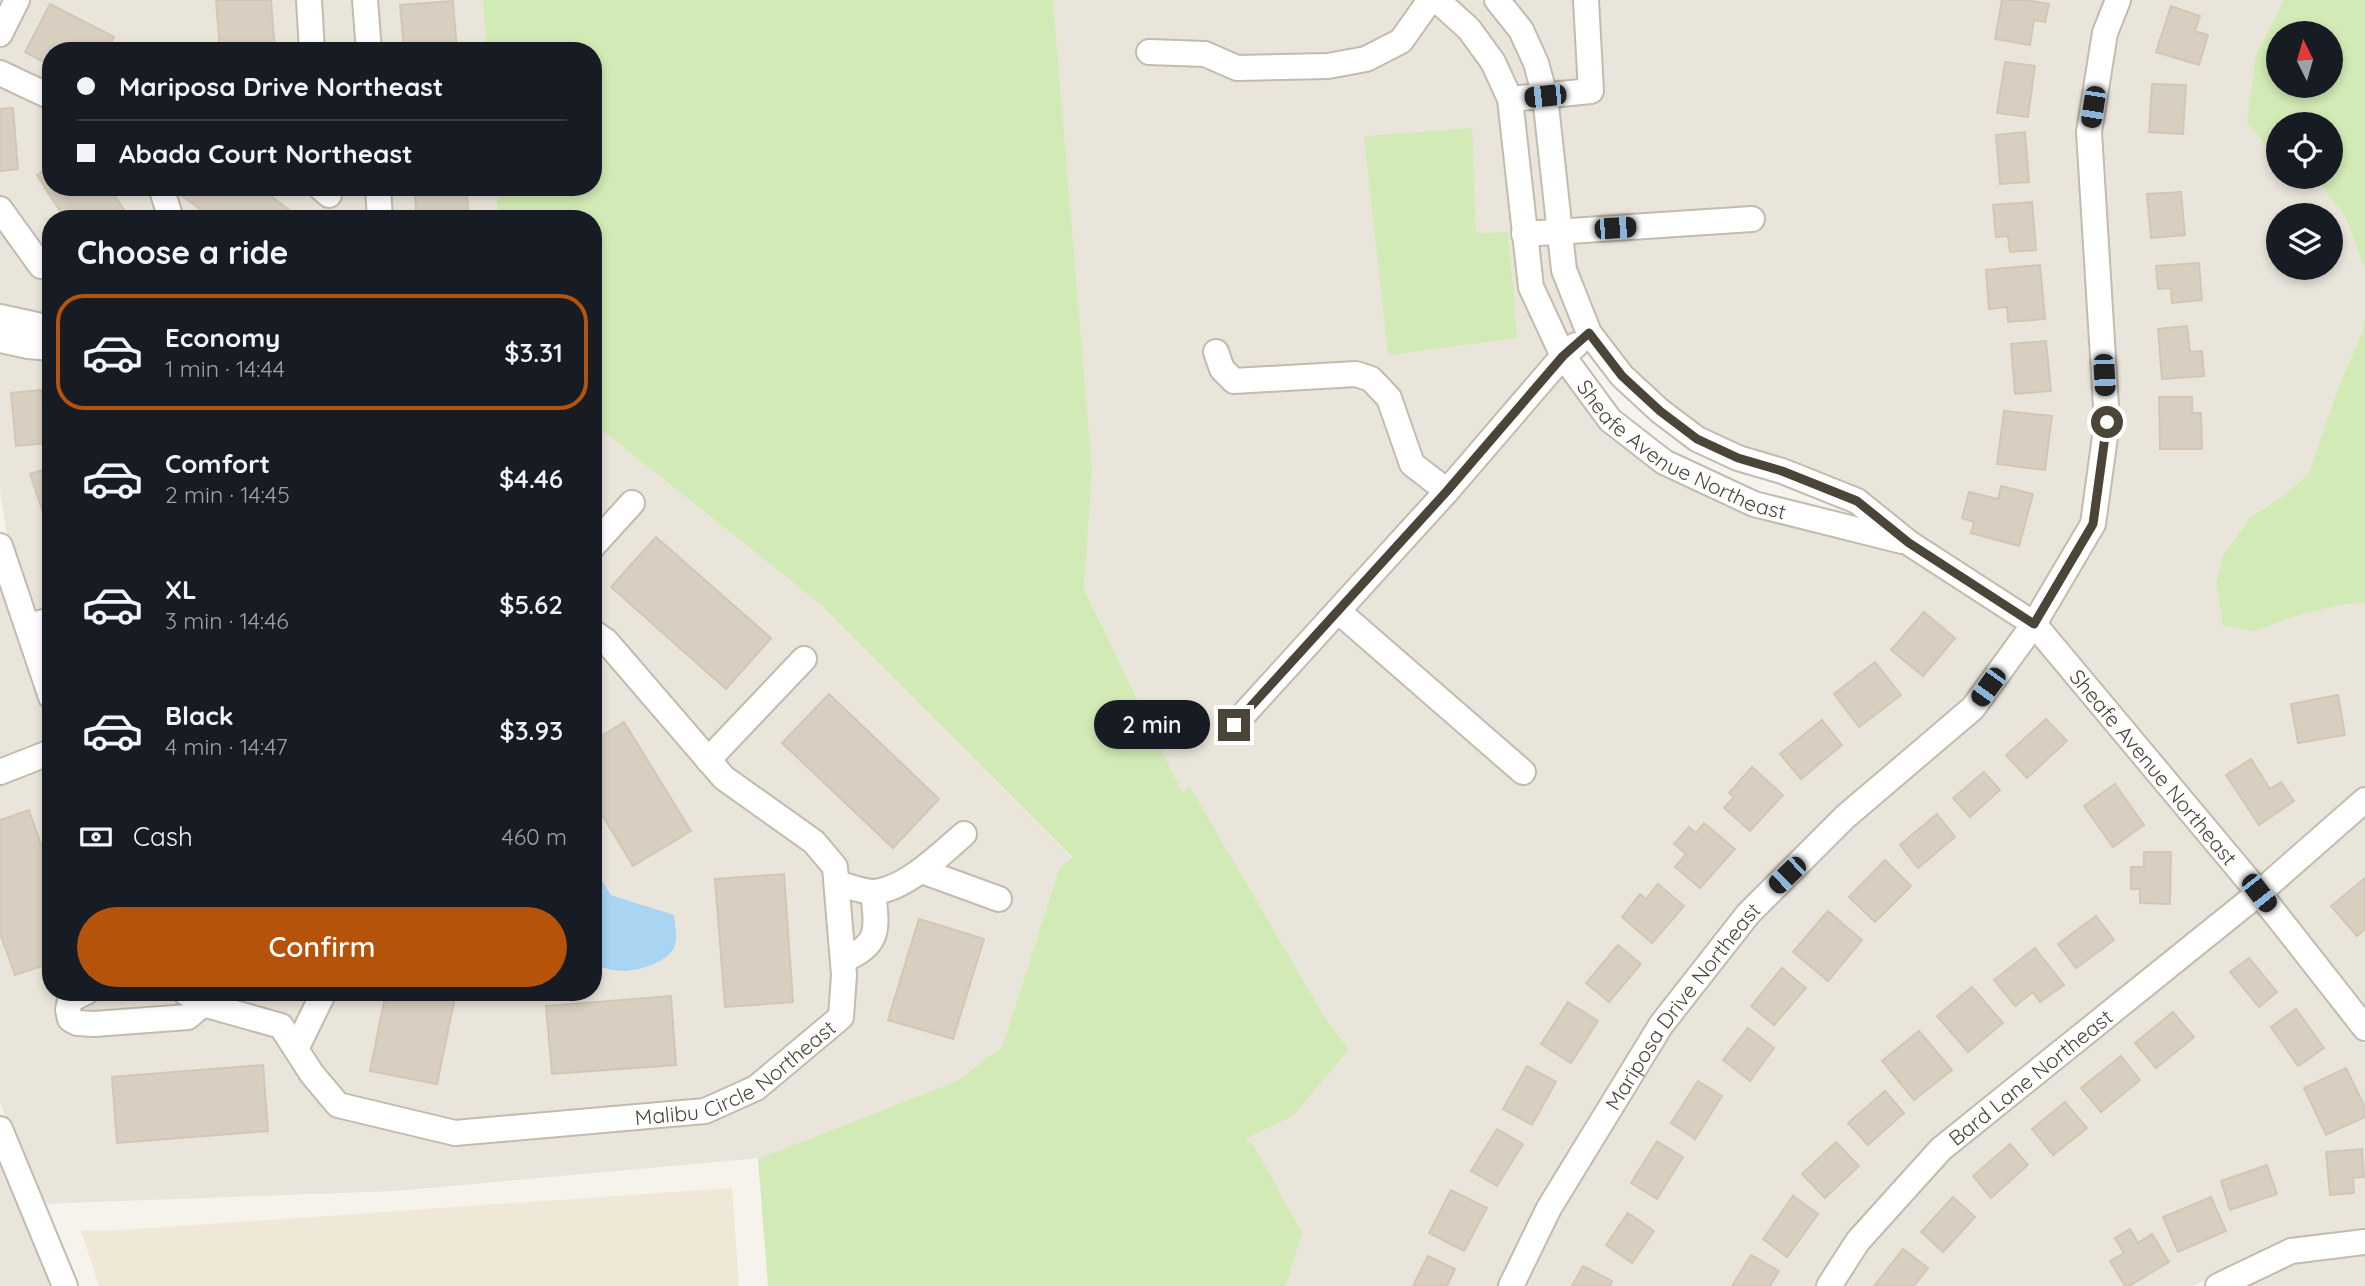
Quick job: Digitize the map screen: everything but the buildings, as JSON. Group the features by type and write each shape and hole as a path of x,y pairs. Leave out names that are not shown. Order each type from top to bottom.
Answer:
{"street":[{"path":"0,34 18,0"},
{"path":"309,0 311,42"},
{"path":"365,0 368,42"},
{"path":"1149,52 1205,54 1237,68 1328,66 1366,59 1401,41 1430,0"},
{"name":"Sheafe Avenue Northeast","path":"1437,0 1469,29 1493,62 1510,99 1531,287 1563,356 1610,420 1664,462 1754,504 1909,543"},
{"name":"Sheafe Avenue Northeast","path":"1497,0 1521,30 1536,63 1545,96 1564,270 1589,333 1622,376 1660,411 1697,439 1738,458 1782,471 1857,501 1909,543 2034,624 2259,893 2365,1028"},
{"path":"1510,99 1591,91 1586,0"},
{"name":"Mariposa Drive Northeast","path":"1511,1286 1549,1208 1661,1025 1748,914 1845,817 1973,708 2034,624 2093,524 2107,422 2089,132 2105,33 2118,0"},
{"path":"0,74 42,93"},
{"path":"0,209 41,266"},
{"path":"1524,234 1752,219"},
{"path":"0,317 42,326"},
{"path":"1234,725 1447,491 1563,356 1589,333"},
{"path":"0,340 42,347"},
{"path":"1216,352 1222,369 1234,381 1356,374 1371,379 1389,398 1412,464 1447,491"},
{"path":"602,535 632,503"},
{"path":"1,555 39,623 42,642"},
{"path":"1338,611 1523,772"},
{"name":"Malibu Circle Northeast","path":"203,1001 281,1026 312,1074 338,1105 455,1133 705,1111 757,1088 841,1017 843,960 835,867 814,842 724,778 602,638"},
{"path":"708,760 804,659"},
{"path":"0,772 42,756"},
{"name":"Bard Lane Northeast","path":"1829,1286 1858,1241 1941,1149 2259,893 2365,800"},
{"path":"837,883 873,892 890,887 922,871 964,834"},
{"path":"922,871 999,899"},
{"path":"843,960 868,948 873,937 876,919 873,892"},
{"path":"70,1001 70,1018 77,1023 94,1024 188,1017 193,1001"},
{"path":"296,1049 320,1001"},
{"path":"0,1129 65,1286"},
{"path":"2218,1286 2291,1251 2365,1242"}],"shaded area":[{"path":"0,0 483,0 485,42 42,42 42,196 154,196 157,210 42,210 42,314 0,306"},
{"path":"1053,0 1420,0 1462,37 1485,68 1500,102 1551,354 1440,483 1220,724 1234,740 1454,499 1563,372 1660,472 1906,553 2019,627 1966,700 1741,905 1500,1286 1286,1286 1302,1233 1245,1139 1292,1117 1349,1050 1324,1016 1190,788 1182,792 1084,589 1092,469","holes":["1471,129 1476,234 1364,136"]},
{"path":"1452,0 1481,0 1488,4 1513,36 1527,67 1577,330 1566,339 1540,284 1519,98"},
{"path":"1510,0 2107,0 2096,28 2097,421 2084,519 2031,610 1741,447 1702,430 1628,368 1598,327 1573,267"},
{"path":"2129,0 2284,0 2273,21 2266,21 2266,35 2256,54 2266,116 2266,189 2324,189 2335,203 2266,203 2266,280 2343,280 2343,214 2365,270 2365,315 2362,333 2338,388 2309,473 2285,495 2252,516 2254,631 2299,615 2341,605 2365,603 2365,786 2260,878 2047,623 2101,530 2098,133 2114,36"},
{"path":"174,196 497,196 497,210 178,210"},
{"path":"0,351 42,358 42,635 7,535 0,490"},
{"path":"602,430 820,604 1073,859 1060,867 1002,1047 957,1081 762,1158 395,1191 42,1204 0,1103 0,576 42,702 42,1001 179,1001 198,1013 275,1036 305,1082 456,1144 706,1122 847,1025 845,867 730,770 611,632 602,626"},
{"path":"2035,641 2244,891 1850,1235 1817,1286 1522,1286 1558,1214 1669,1032 1755,922"},
{"path":"602,654 808,851 826,872 834,975 831,1011 752,1079 703,1100 455,1121 343,1094 319,1067 289,1020 231,1001 602,1001 602,968 610,970 644,905 611,895 602,880"},
{"path":"2365,814 2365,1011 2273,895"},
{"path":"2257,908 2365,1045 2365,1231 2287,1241 2193,1286 1841,1286 1865,1248 1947,1158"},
{"path":"0,1155 54,1286 0,1286"},
{"path":"732,1188 739,1286 99,1286 81,1230 107,1231"},
{"path":"2365,1253 2365,1286 2244,1286 2294,1262"}],"green space":[{"path":"483,0 1053,0 1092,469 1084,589 1182,792 1190,787 1324,1016 1349,1050 1292,1117 1245,1139 1254,1146 1302,1233 1286,1286 768,1286 758,1159 957,1081 1002,1047 1060,867 1073,858 820,604 602,430 602,210 497,210 497,196 602,196 602,42 485,42"},
{"path":"2284,0 2365,0 2365,270 2343,214 2343,203 2335,203 2324,189 2343,189 2343,112 2266,112 2266,146 2247,123 2256,54 2266,35 2266,98 2343,98 2343,21 2273,21"},
{"path":"1472,128 1476,233 1508,232 1517,338 1388,355 1364,136"},
{"path":"2365,315 2365,603 2341,605 2299,615 2254,631 2223,625 2216,584 2223,555 2252,516 2285,495 2309,473 2338,388 2362,333"}],"water":[{"path":"602,880 611,895 674,915 676,931 674,948 666,957 645,967 626,971 602,967"}],"route":[{"path":"1234,725 1447,491 1563,356 1589,333 1622,376 1660,411 1697,439 1738,458 1782,471 1857,501 1909,543 2034,624 2093,524 2107,422"}]}
